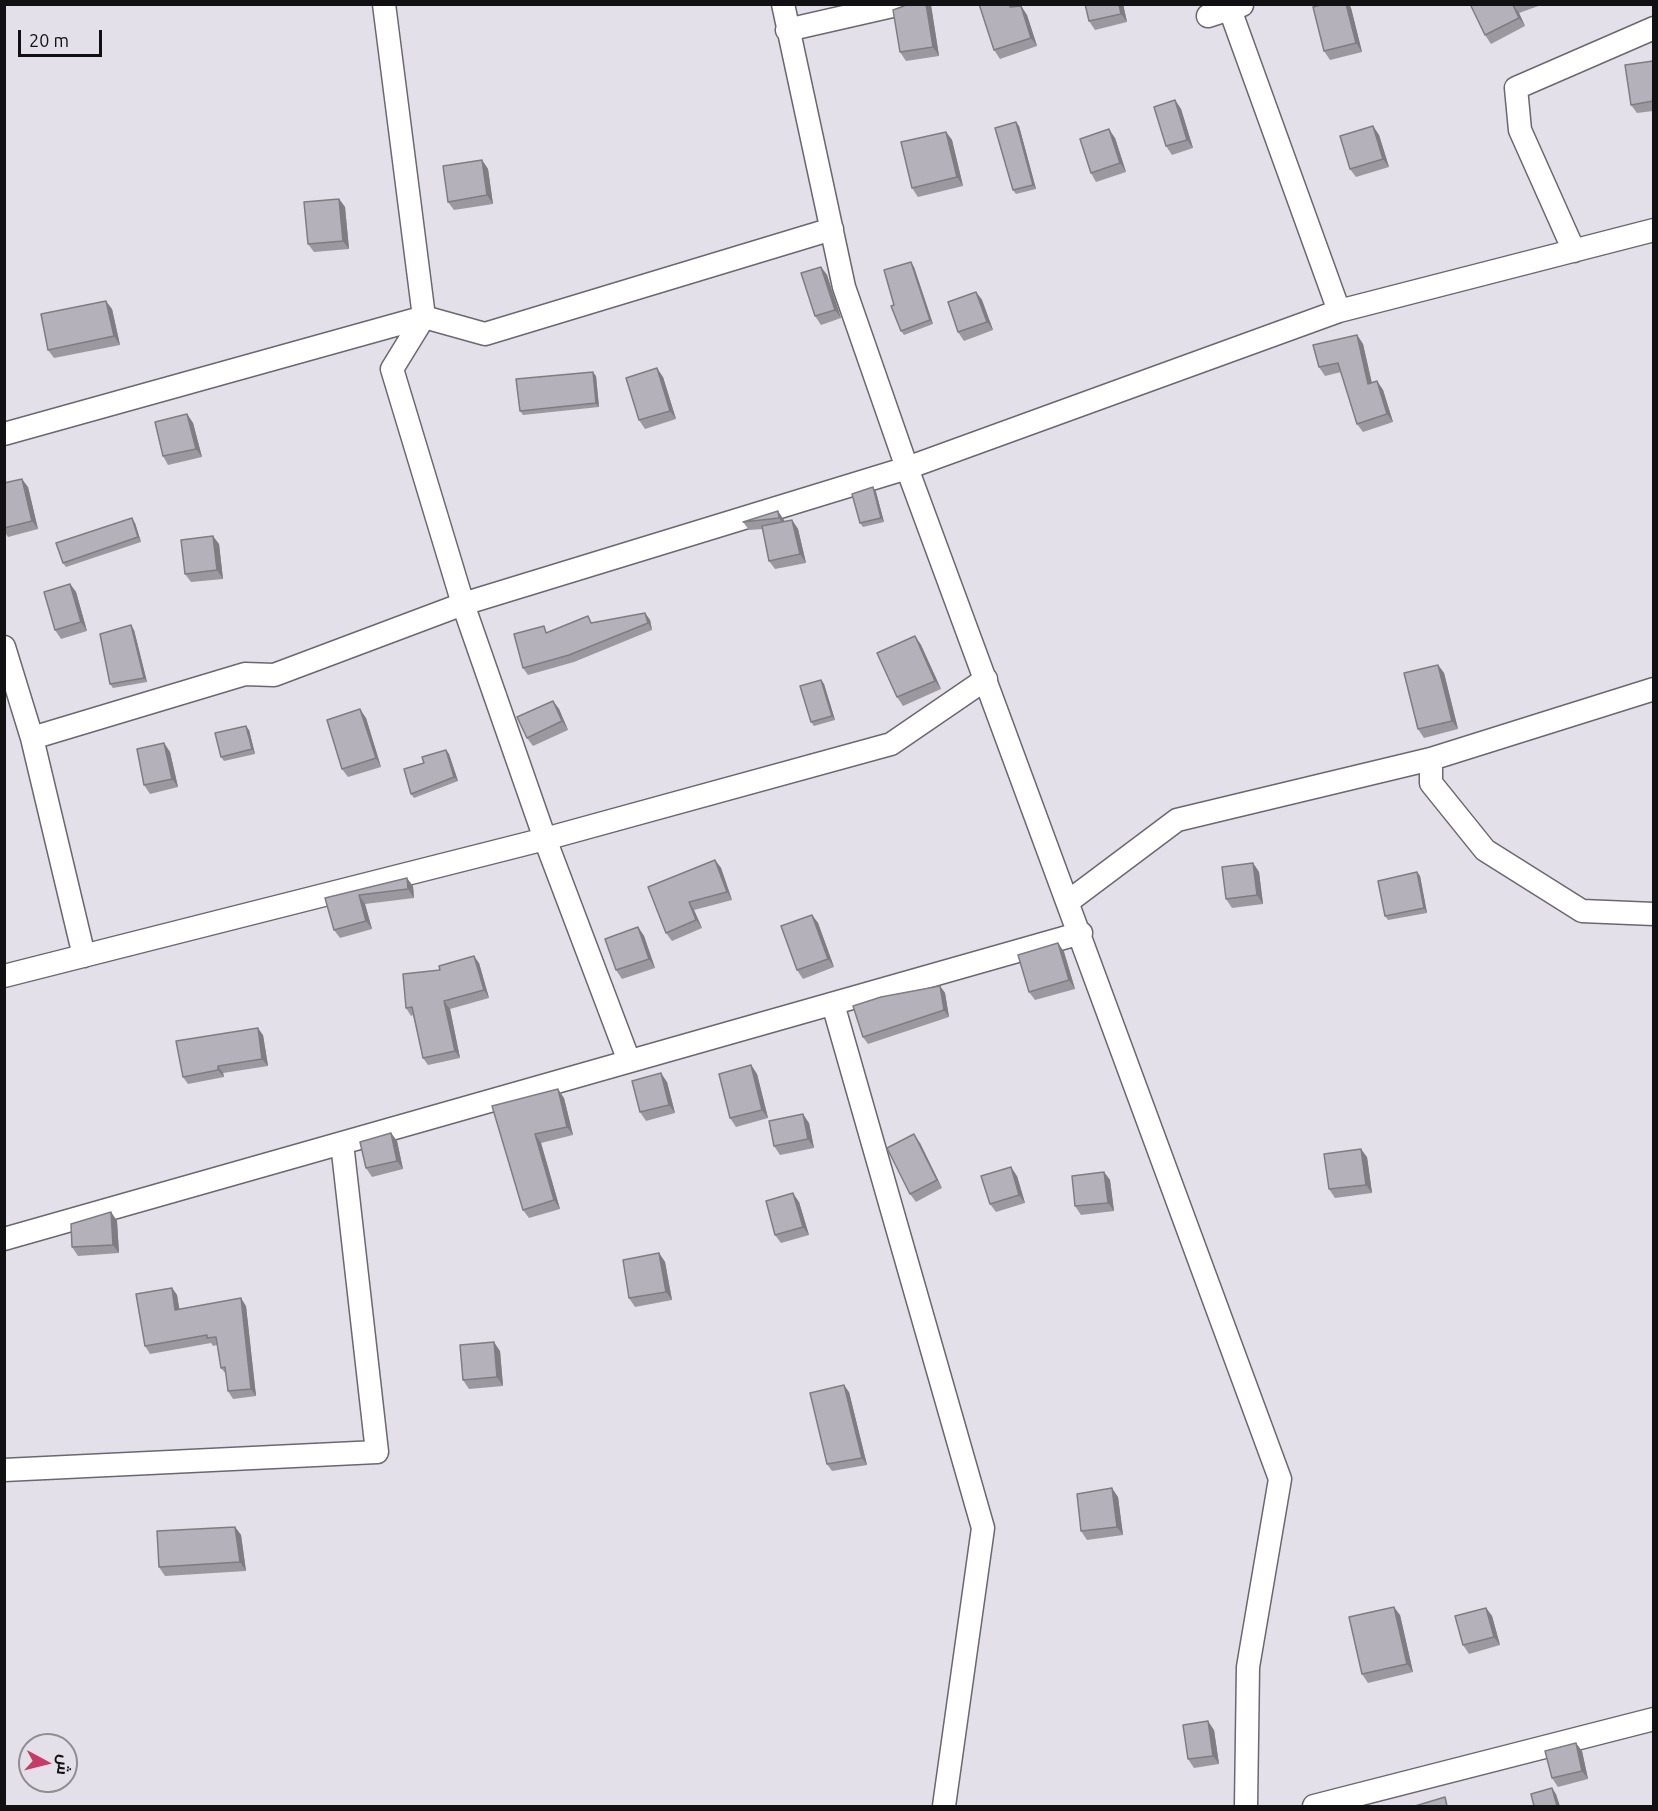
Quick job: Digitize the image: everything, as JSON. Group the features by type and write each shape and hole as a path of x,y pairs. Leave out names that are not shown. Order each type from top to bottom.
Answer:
{"street":[{"path":"384,4 424,317 392,369 463,604 545,839 630,1061"},
{"path":"783,4 844,287 907,468 1081,933 1280,1479 1248,1667 1246,1806"},
{"path":"788,30 902,4"},
{"path":"1208,16 1234,6 1339,311"},
{"path":"1574,251 1520,130 1516,88 1653,28"},
{"path":"4,434 424,317 485,334 832,229"},
{"path":"32,738 245,674 274,675 463,604 907,468 1339,311 1653,230"},
{"path":"4,647 32,738 84,956"},
{"path":"4,976 545,839 891,744 986,680"},
{"path":"1069,901 1177,820 1431,759 1653,689"},
{"path":"1431,759 1431,783 1485,850 1582,911 1653,914"},
{"path":"4,1239 1081,933"},
{"path":"833,1004 983,1528 944,1806"},
{"path":"4,1470 377,1452 342,1143"},
{"path":"1314,1806 1653,1719"}],"building":[{"path":"904,4 926,4 933,47 900,52 893,10"},
{"path":"979,4 1021,6 1031,38 994,50"},
{"path":"1085,4 1119,4 1121,14 1089,21"},
{"path":"1324,4 1346,4 1356,43 1324,51 1313,7"},
{"path":"1470,4 1514,4 1519,18 1485,35"},
{"path":"1653,61 1653,101 1631,105 1625,65"},
{"path":"1175,100 1187,140 1166,146 1154,107"},
{"path":"1016,122 1033,185 1013,190 995,128"},
{"path":"1373,126 1383,159 1350,169 1340,136"},
{"path":"1109,129 1120,163 1091,173 1080,139"},
{"path":"946,132 957,177 912,188 901,142"},
{"path":"482,160 487,195 448,202 443,166"},
{"path":"339,199 343,241 308,244 304,202"},
{"path":"911,262 930,320 901,331 891,306 894,305 884,270"},
{"path":"821,267 835,310 815,316 801,273"},
{"path":"976,292 987,322 958,332 948,302"},
{"path":"106,301 114,336 48,350 41,314"},
{"path":"1357,335 1368,384 1377,381 1387,414 1357,424 1338,363 1319,367 1313,345"},
{"path":"657,368 670,411 639,420 626,378"},
{"path":"593,372 596,403 520,411 516,379"},
{"path":"187,414 196,449 163,456 155,422"},
{"path":"22,479 32,521 4,528 4,483"},
{"path":"873,487 881,518 860,523 852,494"},
{"path":"778,511 779,518 743,522"},
{"path":"132,518 138,537 63,563 56,543"},
{"path":"792,520 800,554 769,561 762,526"},
{"path":"213,536 217,570 185,574 181,540"},
{"path":"70,584 81,622 55,630 44,592"},
{"path":"645,613 648,623 569,655 523,668 514,634 544,626 546,633 588,616 591,623"},
{"path":"131,625 144,678 110,684 100,634"},
{"path":"915,636 935,681 897,697 877,653"},
{"path":"1438,665 1452,721 1418,729 1404,673"},
{"path":"821,680 832,716 811,722 800,686"},
{"path":"553,701 562,721 527,738 517,717"},
{"path":"360,709 376,758 342,769 327,720"},
{"path":"246,726 252,749 221,757 215,733"},
{"path":"164,743 172,779 144,785 137,749"},
{"path":"446,750 454,777 411,794 404,769 424,763 422,757"},
{"path":"715,860 727,892 689,902 696,920 666,933 648,887"},
{"path":"1253,863 1257,895 1226,899 1222,867"},
{"path":"1417,872 1424,908 1385,916 1378,881"},
{"path":"407,878 408,889 359,895 366,921 334,930 325,898"},
{"path":"812,915 828,959 797,970 781,926"},
{"path":"638,927 649,959 616,970 605,939"},
{"path":"1058,943 1069,980 1029,992 1018,955"},
{"path":"474,956 484,990 444,1001 455,1051 423,1058 412,1007 406,1008 403,974 440,970 439,966"},
{"path":"940,986 944,1010 863,1037 853,1006 881,997"},
{"path":"258,1028 262,1059 218,1066 218,1070 183,1077 176,1041"},
{"path":"751,1065 762,1110 730,1118 719,1074"},
{"path":"661,1073 669,1105 640,1112 632,1081"},
{"path":"558,1089 567,1127 535,1134 554,1200 523,1210 492,1106"},
{"path":"803,1114 808,1139 774,1146 769,1121"},
{"path":"391,1133 397,1161 366,1168 360,1142"},
{"path":"914,1134 937,1180 910,1194 887,1148"},
{"path":"1361,1149 1366,1185 1329,1189 1324,1154"},
{"path":"1011,1167 1019,1195 990,1204 981,1176"},
{"path":"1104,1172 1108,1203 1075,1206 1072,1176"},
{"path":"793,1193 803,1227 775,1235 766,1201"},
{"path":"111,1212 113,1245 72,1247 71,1224"},
{"path":"659,1253 666,1292 629,1298 623,1260"},
{"path":"172,1288 175,1310 241,1298 251,1389 228,1391 225,1367 221,1368 216,1337 207,1338 207,1335 145,1346 136,1294"},
{"path":"494,1342 497,1377 463,1380 460,1345"},
{"path":"844,1385 862,1458 827,1464 810,1393"},
{"path":"1112,1488 1117,1527 1081,1531 1077,1494"},
{"path":"235,1527 240,1562 159,1567 157,1531"},
{"path":"1394,1607 1407,1664 1362,1674 1349,1617"},
{"path":"1486,1608 1494,1637 1463,1645 1455,1616"},
{"path":"1208,1721 1213,1756 1188,1759 1183,1725"},
{"path":"1576,1743 1582,1771 1552,1778 1545,1751"},
{"path":"1552,1788 1557,1806 1534,1806 1531,1794"},
{"path":"1445,1797 1447,1806 1415,1806"}]}
